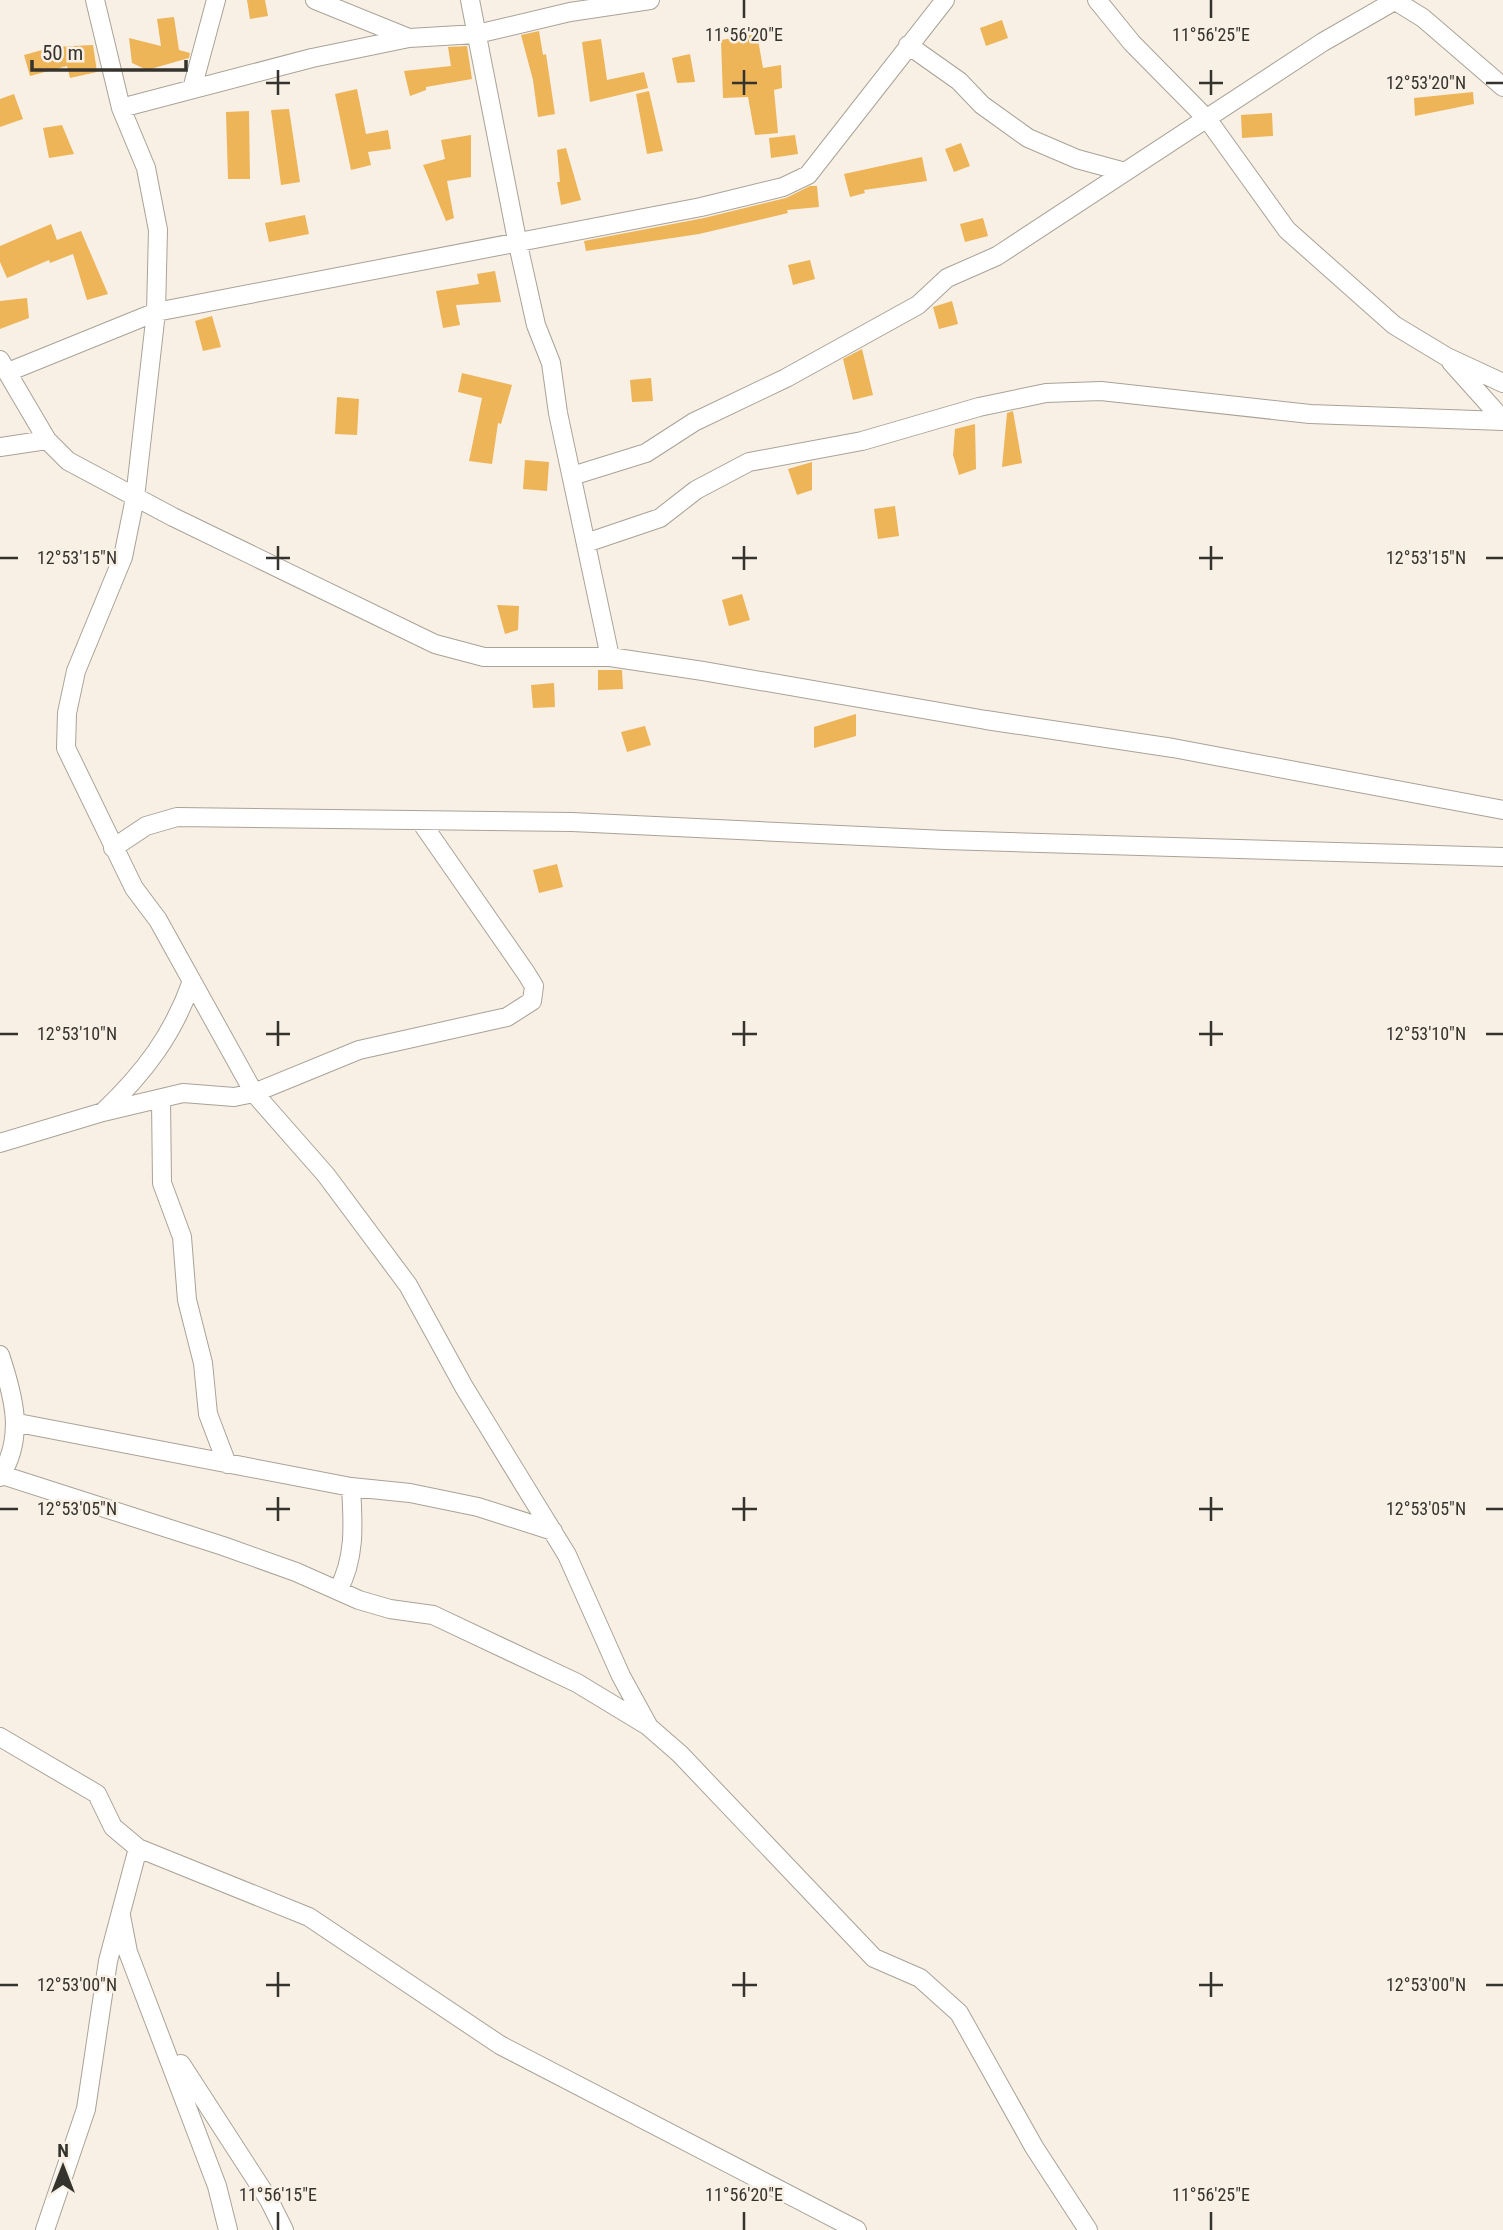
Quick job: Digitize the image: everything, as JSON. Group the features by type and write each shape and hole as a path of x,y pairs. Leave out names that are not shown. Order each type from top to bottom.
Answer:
{"street":[{"path":"95,0 121,108 146,168 158,230 156,312 135,498 124,557 88,636 67,713 66,748 113,848 192,981 254,1093 326,1175 408,1285 464,1387 568,1555 621,1676 649,1727"},
{"path":"192,89 216,0"},
{"path":"315,0 409,38"},
{"path":"470,0 517,240 536,325 551,363 610,657"},
{"path":"121,108 312,58 409,38 477,34 570,12 650,0"},
{"path":"943,0 808,175 783,187 701,207 517,240 156,312 4,366 47,440 68,461 135,498 435,644 484,657 610,657 986,720 1173,748 1503,810"},
{"path":"1097,0 1132,43 1208,120 1287,230 1394,325 1447,357 1503,383"},
{"path":"572,476 646,453 694,422 786,378 918,305 947,278 997,256 1208,120 1323,41 1395,0 1423,18 1503,87"},
{"path":"908,45 960,81 982,105 1028,138 1077,159 1125,172"},
{"path":"1447,357 1503,421"},
{"path":"586,543 660,518 696,490 748,462 862,441 979,407 1046,393 1101,391 1310,414 1503,421"},
{"path":"0,447 47,440"},
{"path":"113,848 146,826 177,817 572,822 945,840 1503,857"},
{"path":"0,1143 103,1112 183,1093 234,1097 254,1093 359,1050 507,1017 532,1001 534,986 526,973 421,822"},
{"path":"103,1112 135,1082 158,1052 180,1014 192,981"},
{"path":"161,1100 162,1183 182,1237 187,1300 203,1363 208,1414 227,1464"},
{"path":"0,1355 12,1389 18,1423 1,1476 111,1513 223,1546 390,1609 433,1615 577,1683 649,1727 680,1754 874,1958 920,1978 960,2013 1034,2147 1088,2230"},
{"path":"18,1423 351,1487 410,1493 478,1507 553,1531"},
{"path":"338,1590 344,1579 353,1539 351,1487"},
{"path":"0,1737 97,1794 113,1827 138,1848 309,1917 500,2045 857,2230"},
{"path":"45,2230 86,2109 108,1961 138,1848"},
{"path":"120,1908 128,1952 217,2186 228,2230"},
{"path":"160,2032 269,2200 284,2230"}],"building":[{"path":"247,0 265,0 268,16 250,19"},
{"path":"174,17 179,50 190,53 189,58 147,70 132,63 129,38 161,46 157,19"},
{"path":"1002,20 1008,38 986,46 980,28"},
{"path":"539,31 543,55 546,54 555,114 538,117 533,80 521,35"},
{"path":"757,34 763,68 781,65 782,88 774,90 778,133 755,135 748,97 723,98 721,40"},
{"path":"601,39 607,80 644,72 648,88 590,102 582,42"},
{"path":"93,45 97,72 70,78 67,66 30,76 24,55 53,47"},
{"path":"467,46 472,79 426,87 426,90 410,96 404,71 451,66 448,47"},
{"path":"690,54 695,82 677,83 672,58"},
{"path":"357,89 366,134 388,130 391,149 368,152 371,165 351,170 335,94"},
{"path":"649,91 663,151 647,154 636,94"},
{"path":"1473,92 1474,104 1415,116 1414,98"},
{"path":"14,94 23,119 0,127 0,99"},
{"path":"289,109 300,182 281,185 271,110"},
{"path":"249,111 250,179 228,179 226,112"},
{"path":"1272,113 1273,136 1242,138 1241,115"},
{"path":"62,125 74,154 49,158 43,128"},
{"path":"471,135 471,177 447,181 454,218 446,221 423,165 445,159 441,140"},
{"path":"795,135 798,154 771,158 769,138"},
{"path":"961,143 970,166 954,172 945,149"},
{"path":"566,148 581,200 561,205 557,182 560,182 557,150"},
{"path":"922,157 927,181 864,190 865,193 850,197 844,174"},
{"path":"810,186 817,186 819,207 787,210 788,213 699,234 586,251 584,241 704,218 786,198"},
{"path":"305,215 309,234 269,242 265,223"},
{"path":"983,218 988,236 965,242 960,224"},
{"path":"51,224 57,240 81,231 108,294 87,300 73,254 50,263 49,260 7,278 0,262 0,246"},
{"path":"810,260 815,279 793,285 788,265"},
{"path":"495,271 501,302 456,305 460,325 443,328 436,291 479,284 477,274"},
{"path":"27,298 29,318 0,329 0,301"},
{"path":"952,301 958,324 939,329 933,307"},
{"path":"212,316 221,347 203,351 195,321"},
{"path":"862,349 873,395 853,400 843,359"},
{"path":"462,373 512,385 501,424 498,423 492,464 469,461 482,398 458,392"},
{"path":"651,378 653,401 632,402 630,380"},
{"path":"337,397 359,399 357,435 335,434"},
{"path":"1013,411 1022,463 1002,467 1007,413"},
{"path":"975,424 976,469 959,475 953,455 955,429"},
{"path":"525,460 549,462 547,491 523,489"},
{"path":"812,462 812,490 797,495 788,469"},
{"path":"895,506 899,536 878,539 874,509"},
{"path":"742,594 750,620 729,626 722,600"},
{"path":"497,605 519,606 518,630 505,634"},
{"path":"598,670 622,670 623,689 598,690"},
{"path":"554,683 555,707 533,708 531,685"},
{"path":"856,714 856,736 814,748 814,727"},
{"path":"645,726 651,745 627,752 621,732"},
{"path":"557,864 563,887 539,893 533,870"}]}
